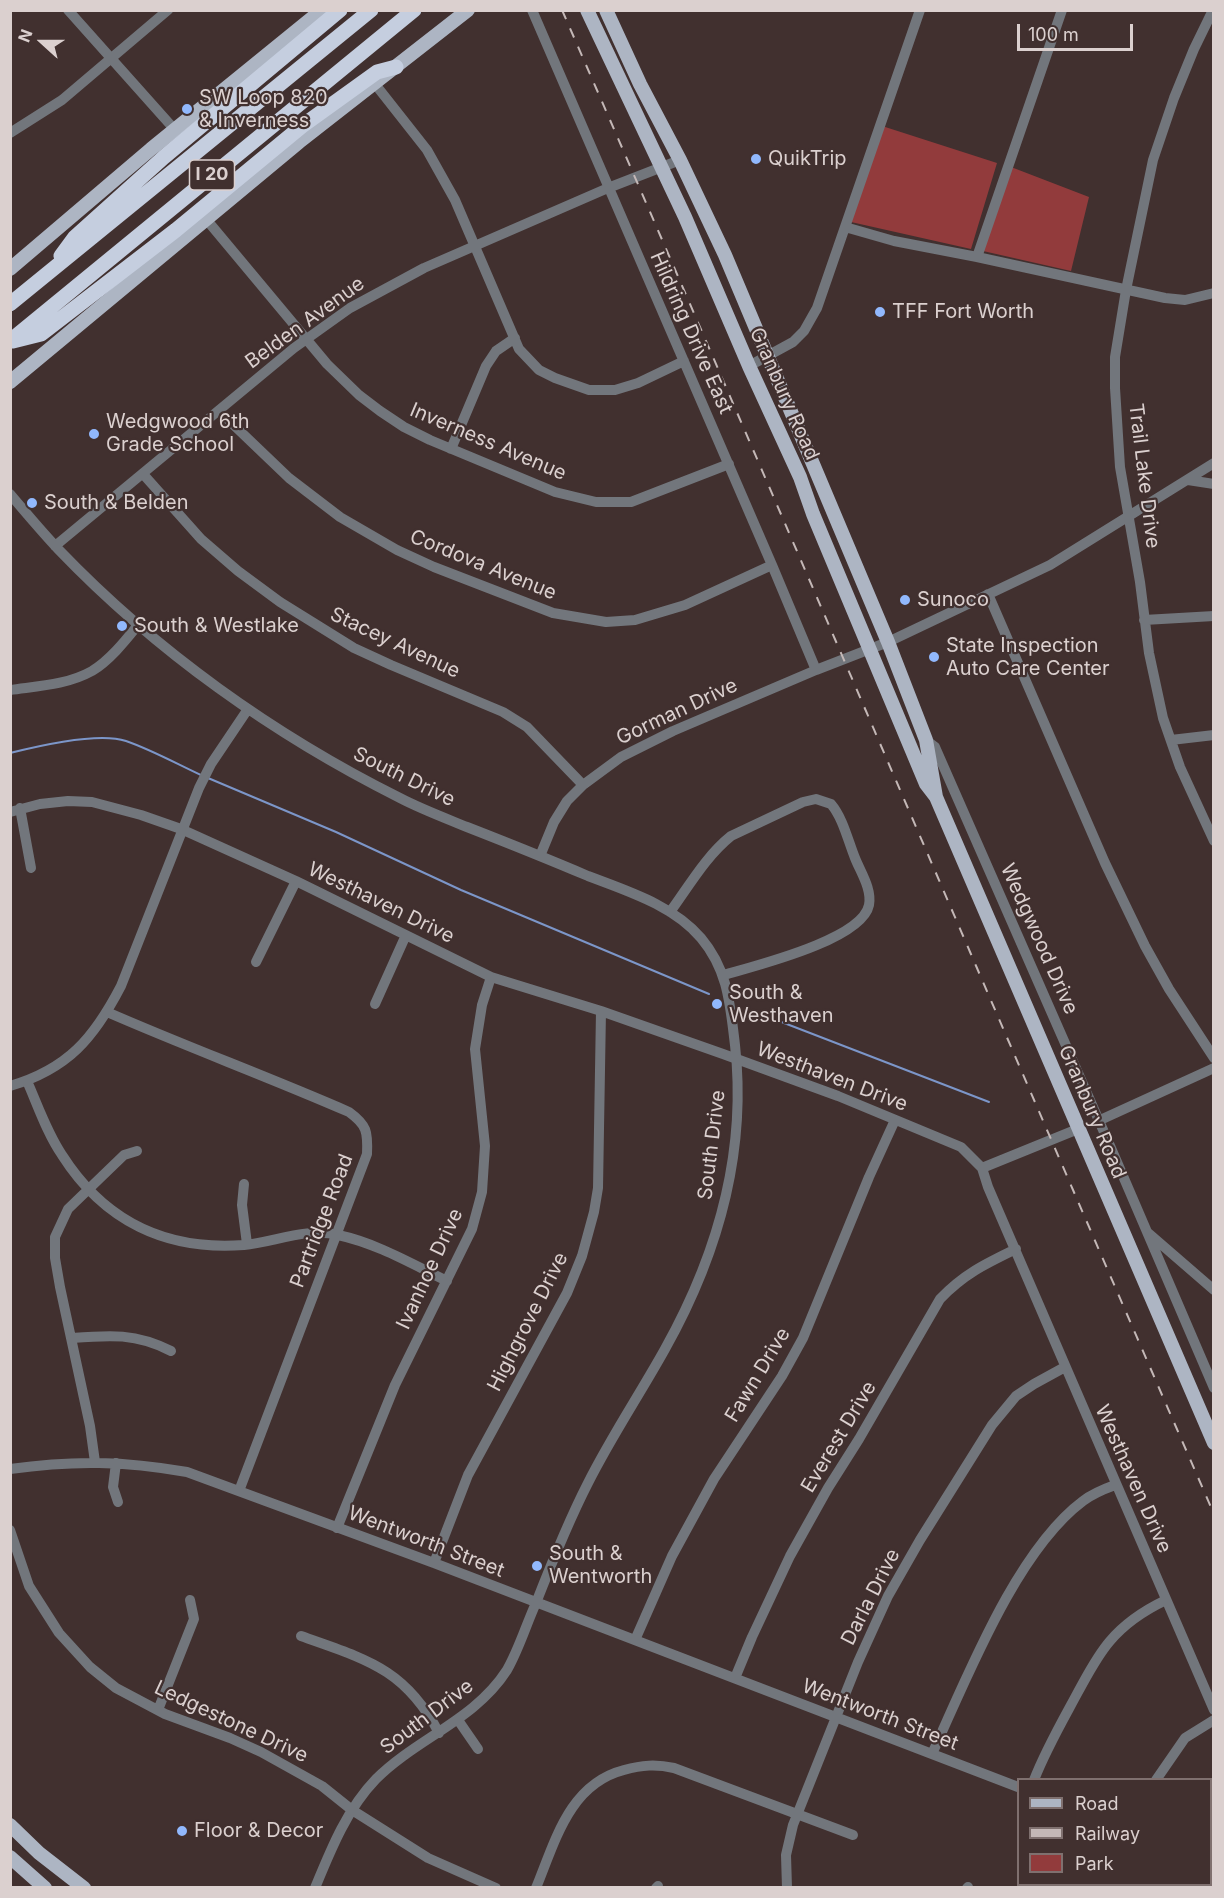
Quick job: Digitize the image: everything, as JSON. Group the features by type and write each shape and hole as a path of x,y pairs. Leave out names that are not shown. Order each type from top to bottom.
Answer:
{"highway":[{"path":"47,274 75,237 164,157 340,10"},
{"name":"I 20","path":"10,304 371,10"},
{"name":"I 20","path":"10,341 414,10"},
{"path":"10,341 41,334 176,230 302,126 377,72 396,67"}],"main road":[{"path":"10,269 322,10"},
{"path":"452,23 460,10"},
{"path":"10,382 206,219 468,10"},
{"name":"Granbury Road","path":"587,10 662,167 800,477 868,650 926,784 936,797"},
{"name":"Granbury Road","path":"606,10 725,255 768,356 888,642 926,740 936,797 1214,1443"},
{"path":"884,685 898,700 910,729 926,740"},
{"path":"10,1825 39,1852 84,1887"},
{"path":"10,1857 45,1887"}],"street":[{"path":"68,10 175,130"},
{"path":"10,133 62,100 168,10"},
{"name":"Hildring Drive East","path":"532,10 816,670"},
{"path":"749,366 793,342 804,331 818,304 920,10"},
{"path":"977,257 1062,10"},
{"name":"Trail Lake Drive","path":"1213,10 1174,98 1153,160 1126,290 1115,357 1115,388 1120,467 1149,653 1158,696 1180,766 1214,841"},
{"path":"375,84 427,150 451,193 519,349 539,370 589,390 615,390 684,361"},
{"name":"Belden Avenue","path":"55,546 306,339 350,308 403,278 608,188 680,160"},
{"name":"Inverness Avenue","path":"206,219 327,364 359,395 404,427 555,492 596,502 631,502 729,464"},
{"path":"845,227 894,241 1165,298 1185,300 1214,293"},
{"path":"451,449 491,357 504,344 515,338"},
{"name":"Cordova Avenue","path":"219,411 289,478 349,522 397,550 434,567 553,613 606,622 635,620 685,605 772,565"},
{"name":"Gorman Drive","path":"540,856 554,822 567,801 583,785 621,757 640,746 816,670 888,642 1050,565 1214,463"},
{"name":"Stacey Avenue","path":"143,474 201,539 238,571 280,602 354,648 503,712 527,727 583,785"},
{"path":"1188,480 1214,484"},
{"name":"South Drive","path":"10,495 55,546 138,625 203,677 248,708 298,742 402,800 632,893 679,917 702,939 724,975 728,989 739,1083 738,1116 727,1194 697,1286 675,1332 612,1437 567,1526 513,1660 499,1683 481,1703 377,1779 352,1810 337,1836 315,1887"},
{"path":"988,594 1101,853 1140,936 1168,989 1214,1058"},
{"path":"1144,620 1214,616"},
{"path":"10,690 57,684 92,670 138,625"},
{"path":"10,1086 44,1075 60,1065 80,1048 107,1012 121,986 199,788 211,764 248,708"},
{"path":"1171,740 1214,735"},
{"name":"Wedgwood Drive","path":"926,740 935,747 1214,1388"},
{"path":"670,912 721,844 750,825 803,801 816,799 831,804 835,808 870,894 868,908 833,939 724,975"},
{"name":"Westhaven Drive","path":"15,810 68,801 92,802 141,815 181,830 296,881 491,977 601,1011 838,1096 961,1148 982,1167 988,1187 1115,1485 1137,1529 1214,1710"},
{"path":"15,810 31,868"},
{"path":"256,962 296,881"},
{"path":"375,1004 406,934"},
{"name":"Ivanhoe Drive","path":"337,1528 396,1385 472,1229 485,1171 485,1146 475,1048 482,1005 491,977"},
{"name":"Highgrove Drive","path":"434,1563 468,1475 567,1293 582,1256 598,1188 601,1011"},
{"name":"Partridge Road","path":"107,1012 349,1112 359,1119 366,1129 367,1154 239,1491"},
{"path":"1098,1121 1214,1068"},
{"path":"27,1081 53,1140 87,1190 119,1216 158,1235 224,1246 247,1245 307,1234 337,1234 384,1250 447,1281"},
{"name":"Fawn Drive","path":"635,1640 672,1556 714,1479 782,1376 803,1338 868,1177 895,1120"},
{"path":"982,1167 1078,1129"},
{"path":"95,1462 90,1426 57,1268 55,1237 68,1209 124,1155 137,1150"},
{"path":"244,1184 242,1205 247,1245"},
{"path":"1145,1230 1214,1290"},
{"name":"Everest Drive","path":"735,1678 796,1546 940,1299 956,1282 1016,1249"},
{"path":"72,1338 103,1335 141,1338 171,1351"},
{"name":"Darla Drive","path":"787,1887 786,1855 798,1814 858,1662 888,1596 992,1425 1016,1396 1065,1367"},
{"name":"Wentworth Street","path":"10,1469 54,1463 95,1462 187,1472 434,1563 1017,1787"},
{"path":"116,1463 113,1487 118,1502"},
{"path":"932,1754 989,1632 1031,1560 1063,1518 1083,1500 1115,1485"},
{"name":"Ledgestone Drive","path":"10,1530 29,1586 59,1633 90,1667 116,1688 158,1710 261,1752 322,1786 352,1810 428,1858 496,1887"},
{"path":"158,1710 194,1619 190,1600"},
{"path":"1034,1778 1098,1656 1128,1622 1166,1600"},
{"path":"301,1636 358,1657 392,1674 414,1694 439,1733"},
{"path":"458,1720 478,1749"},
{"path":"1157,1778 1185,1738 1214,1720"},
{"path":"536,1887 565,1818 576,1800 605,1776 646,1765 674,1768 853,1835"}],"green space":[{"path":"879,125 997,163 971,249 851,222"},
{"path":"1011,167 1089,197 1071,271 983,251"}],"waterway":[{"path":"10,753 68,741 114,739 126,741 203,776"},
{"path":"208,778 336,832 461,890 709,994"},
{"path":"753,1011 989,1102"}],"railway":[{"path":"562,10 1214,1514"}],"place":[{"name":"SW Loop 820 & Inverness","path":"187,109"},
{"name":"QuikTrip","path":"756,159"},
{"name":"TFF Fort Worth","path":"880,312"},
{"name":"Wedgwood 6th Grade School","path":"94,434"},
{"name":"South & Belden","path":"32,503"},
{"name":"Sunoco","path":"905,600"},
{"name":"South & Westlake","path":"122,626"},
{"name":"State Inspection Auto Care Center","path":"934,657"},
{"name":"South & Westhaven","path":"717,1004"},
{"name":"South & Wentworth","path":"537,1566"},
{"name":"Floor & Decor","path":"182,1831"}]}
